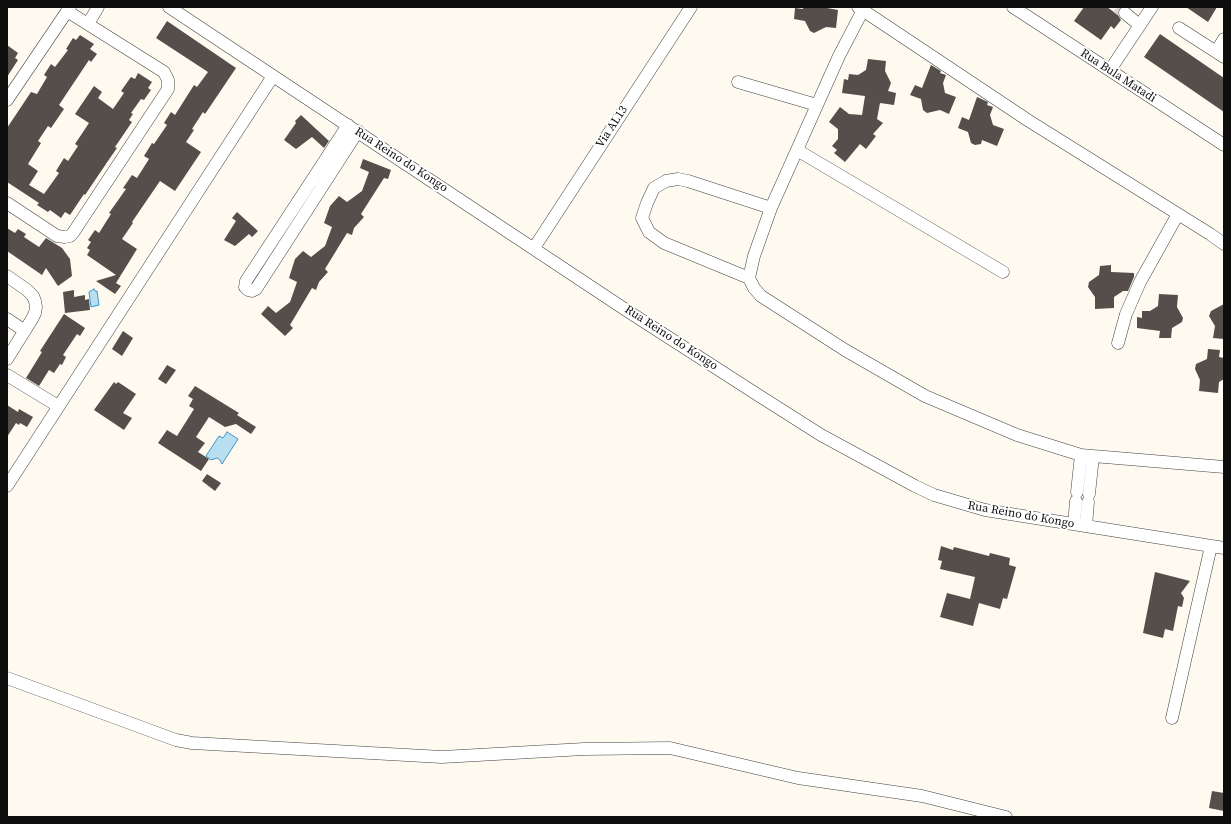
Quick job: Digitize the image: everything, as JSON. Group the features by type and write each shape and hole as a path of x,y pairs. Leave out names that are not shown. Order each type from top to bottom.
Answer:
{"street":[{"path":"88,24 98,7"},
{"name":"Rua Reino do Kongo","path":"169,7 626,310 821,435 915,486 934,495 986,510 1224,548"},
{"name":"Via AL13","path":"534,248 691,7"},
{"name":"Rua Bula Matadi","path":"1012,7 1224,145"},
{"path":"1110,70 1150,8"},
{"path":"7,100 68,9 88,24 164,72 168,80 168,88 70,236 57,236 7,203"},
{"path":"1224,244 1029,121 860,9 771,208 754,256 749,278 754,288 761,296 845,350 924,396 1017,435 1087,456 1224,467"},
{"path":"1125,13 1140,25"},
{"path":"1180,28 1220,54 1224,39"},
{"path":"7,486 273,76"},
{"path":"738,82 817,105"},
{"path":"353,128 257,288 252,291 248,290 245,287 246,281 353,128"},
{"path":"797,150 1003,272"},
{"path":"749,278 664,243 649,232 642,218 654,188 666,181 678,179 771,208"},
{"path":"1118,343 1126,314 1137,288 1178,214"},
{"path":"7,276 28,290 36,301 36,313 7,359"},
{"path":"7,319 25,331"},
{"path":"7,375 58,406"},
{"path":"1080,525 1087,456"},
{"path":"1172,718 1211,546"},
{"path":"7,678 176,740 442,757 584,749 670,748 798,778 922,796 1006,817"}],"water":[{"path":"94,289 97,291 99,305 91,307 89,292"},
{"path":"227,432 238,439 222,464 217,458 211,460 206,456 219,436 223,438"}],"building":[{"path":"803,7 826,7 838,10 836,28 826,27 814,33 810,31 805,21 794,19 795,8 803,9"},
{"path":"1084,7 1107,7 1118,15 1121,20 1114,29 1111,26 1101,40 1074,21"},
{"path":"1186,7 1217,7 1208,22"},
{"path":"167,21 236,68 205,114 203,112 192,129 194,130 186,142 201,152 175,191 160,181 122,239 137,249 116,283 121,286 115,294 96,281 116,275 87,255 90,250 87,248 91,242 88,240 95,230 99,233 111,214 109,213 126,189 123,188 132,175 137,178 149,159 144,156 152,143 154,144 167,125 164,123 171,112 175,115 194,85 197,87 208,72 156,38"},
{"path":"1160,34 1224,78 1224,112 1144,57"},
{"path":"80,35 94,44 90,49 97,54 91,62 89,60 59,105 64,109 51,128 48,126 38,141 41,143 28,164 38,171 29,185 44,194 59,173 56,171 64,158 68,161 78,146 75,144 89,123 75,114 94,86 102,92 98,98 113,109 124,93 121,91 131,77 135,79 138,73 152,82 148,88 151,90 144,100 141,99 131,113 133,114 129,120 132,122 115,147 117,148 70,215 65,212 61,218 50,210 48,212 37,205 39,203 7,182 7,128 31,92 37,94 47,77 44,75 51,64 55,67 68,50 66,49 73,38 76,40"},
{"path":"7,45 18,53 15,58 18,60 7,77"},
{"path":"868,59 886,61 885,71 891,83 888,91 896,93 894,105 880,103 877,119 883,123 873,134 876,136 866,149 860,144 845,162 834,153 837,150 832,146 838,139 838,129 829,122 840,107 849,114 862,115 865,96 842,93 844,79 848,80 849,74 858,75 866,70"},
{"path":"931,65 941,71 940,73 946,75 943,83 945,93 956,97 949,114 940,110 927,113 923,110 921,99 910,95 915,85 922,88"},
{"path":"977,97 988,102 987,105 993,107 990,115 993,125 1004,129 997,146 982,140 981,144 975,145 971,143 968,132 958,128 962,117 969,120"},
{"path":"301,115 329,141 324,148 312,137 296,149 284,140 296,123 295,121"},
{"path":"363,159 391,170 388,179 384,178 361,214 364,217 354,228 352,235 347,233 325,269 328,272 319,282 316,290 312,288 290,325 293,328 285,336 261,314 268,306 276,313 290,302 297,282 289,278 295,259 303,251 311,257 325,246 332,227 324,223 330,206 339,196 347,202 362,191 369,172 360,168"},
{"path":"237,212 258,231 252,237 249,234 235,246 224,240 236,221 232,218"},
{"path":"7,228 15,233 18,229 26,234 24,237 39,247 46,238 62,248 70,259 72,276 58,286 46,268 42,275 7,251"},
{"path":"1111,265 1111,272 1134,273 1134,277 1128,291 1123,291 1114,297 1114,308 1095,309 1095,297 1088,287 1089,282 1099,275 1100,266"},
{"path":"74,290 74,297 85,295 85,300 89,299 90,310 65,313 63,292"},
{"path":"1159,294 1178,295 1177,307 1183,318 1182,322 1172,328 1171,338 1159,338 1160,331 1137,328 1137,317 1142,318 1142,311 1150,311 1158,306"},
{"path":"1224,304 1224,339 1213,338 1215,326 1209,316 1211,311"},
{"path":"64,314 85,328 80,336 77,334 63,355 66,357 62,365 60,364 54,373 49,370 39,386 26,378 42,352 40,351"},
{"path":"123,331 133,338 122,356 112,349"},
{"path":"1208,349 1220,350 1219,357 1224,358 1224,379 1219,382 1218,393 1199,391 1200,380 1195,369 1196,364 1207,359"},
{"path":"167,365 176,370 166,384 158,379"},
{"path":"114,382 116,384 118,382 136,394 123,413 132,418 124,430 94,410"},
{"path":"195,386 239,413 237,415 256,427 251,434 236,424 225,427 209,417 196,437 205,443 198,452 209,459 201,471 158,443 167,430 177,436 194,409 189,406 193,399 188,396"},
{"path":"7,405 18,412 19,409 33,417 27,427 20,423 19,425 16,423 7,437"},
{"path":"207,474 221,483 215,491 202,481"},
{"path":"941,546 953,550 954,547 989,556 990,553 1010,558 1009,565 1016,567 1007,599 1003,598 1000,609 979,603 973,626 940,617 947,593 970,599 975,577 940,569 942,561 938,560"},
{"path":"1155,572 1190,581 1181,593 1184,598 1182,607 1178,606 1173,631 1165,629 1163,638 1143,633"},
{"path":"1212,791 1224,793 1224,811 1209,808"}],"tunnel":[{"path":"1117,7 1125,13"}]}
